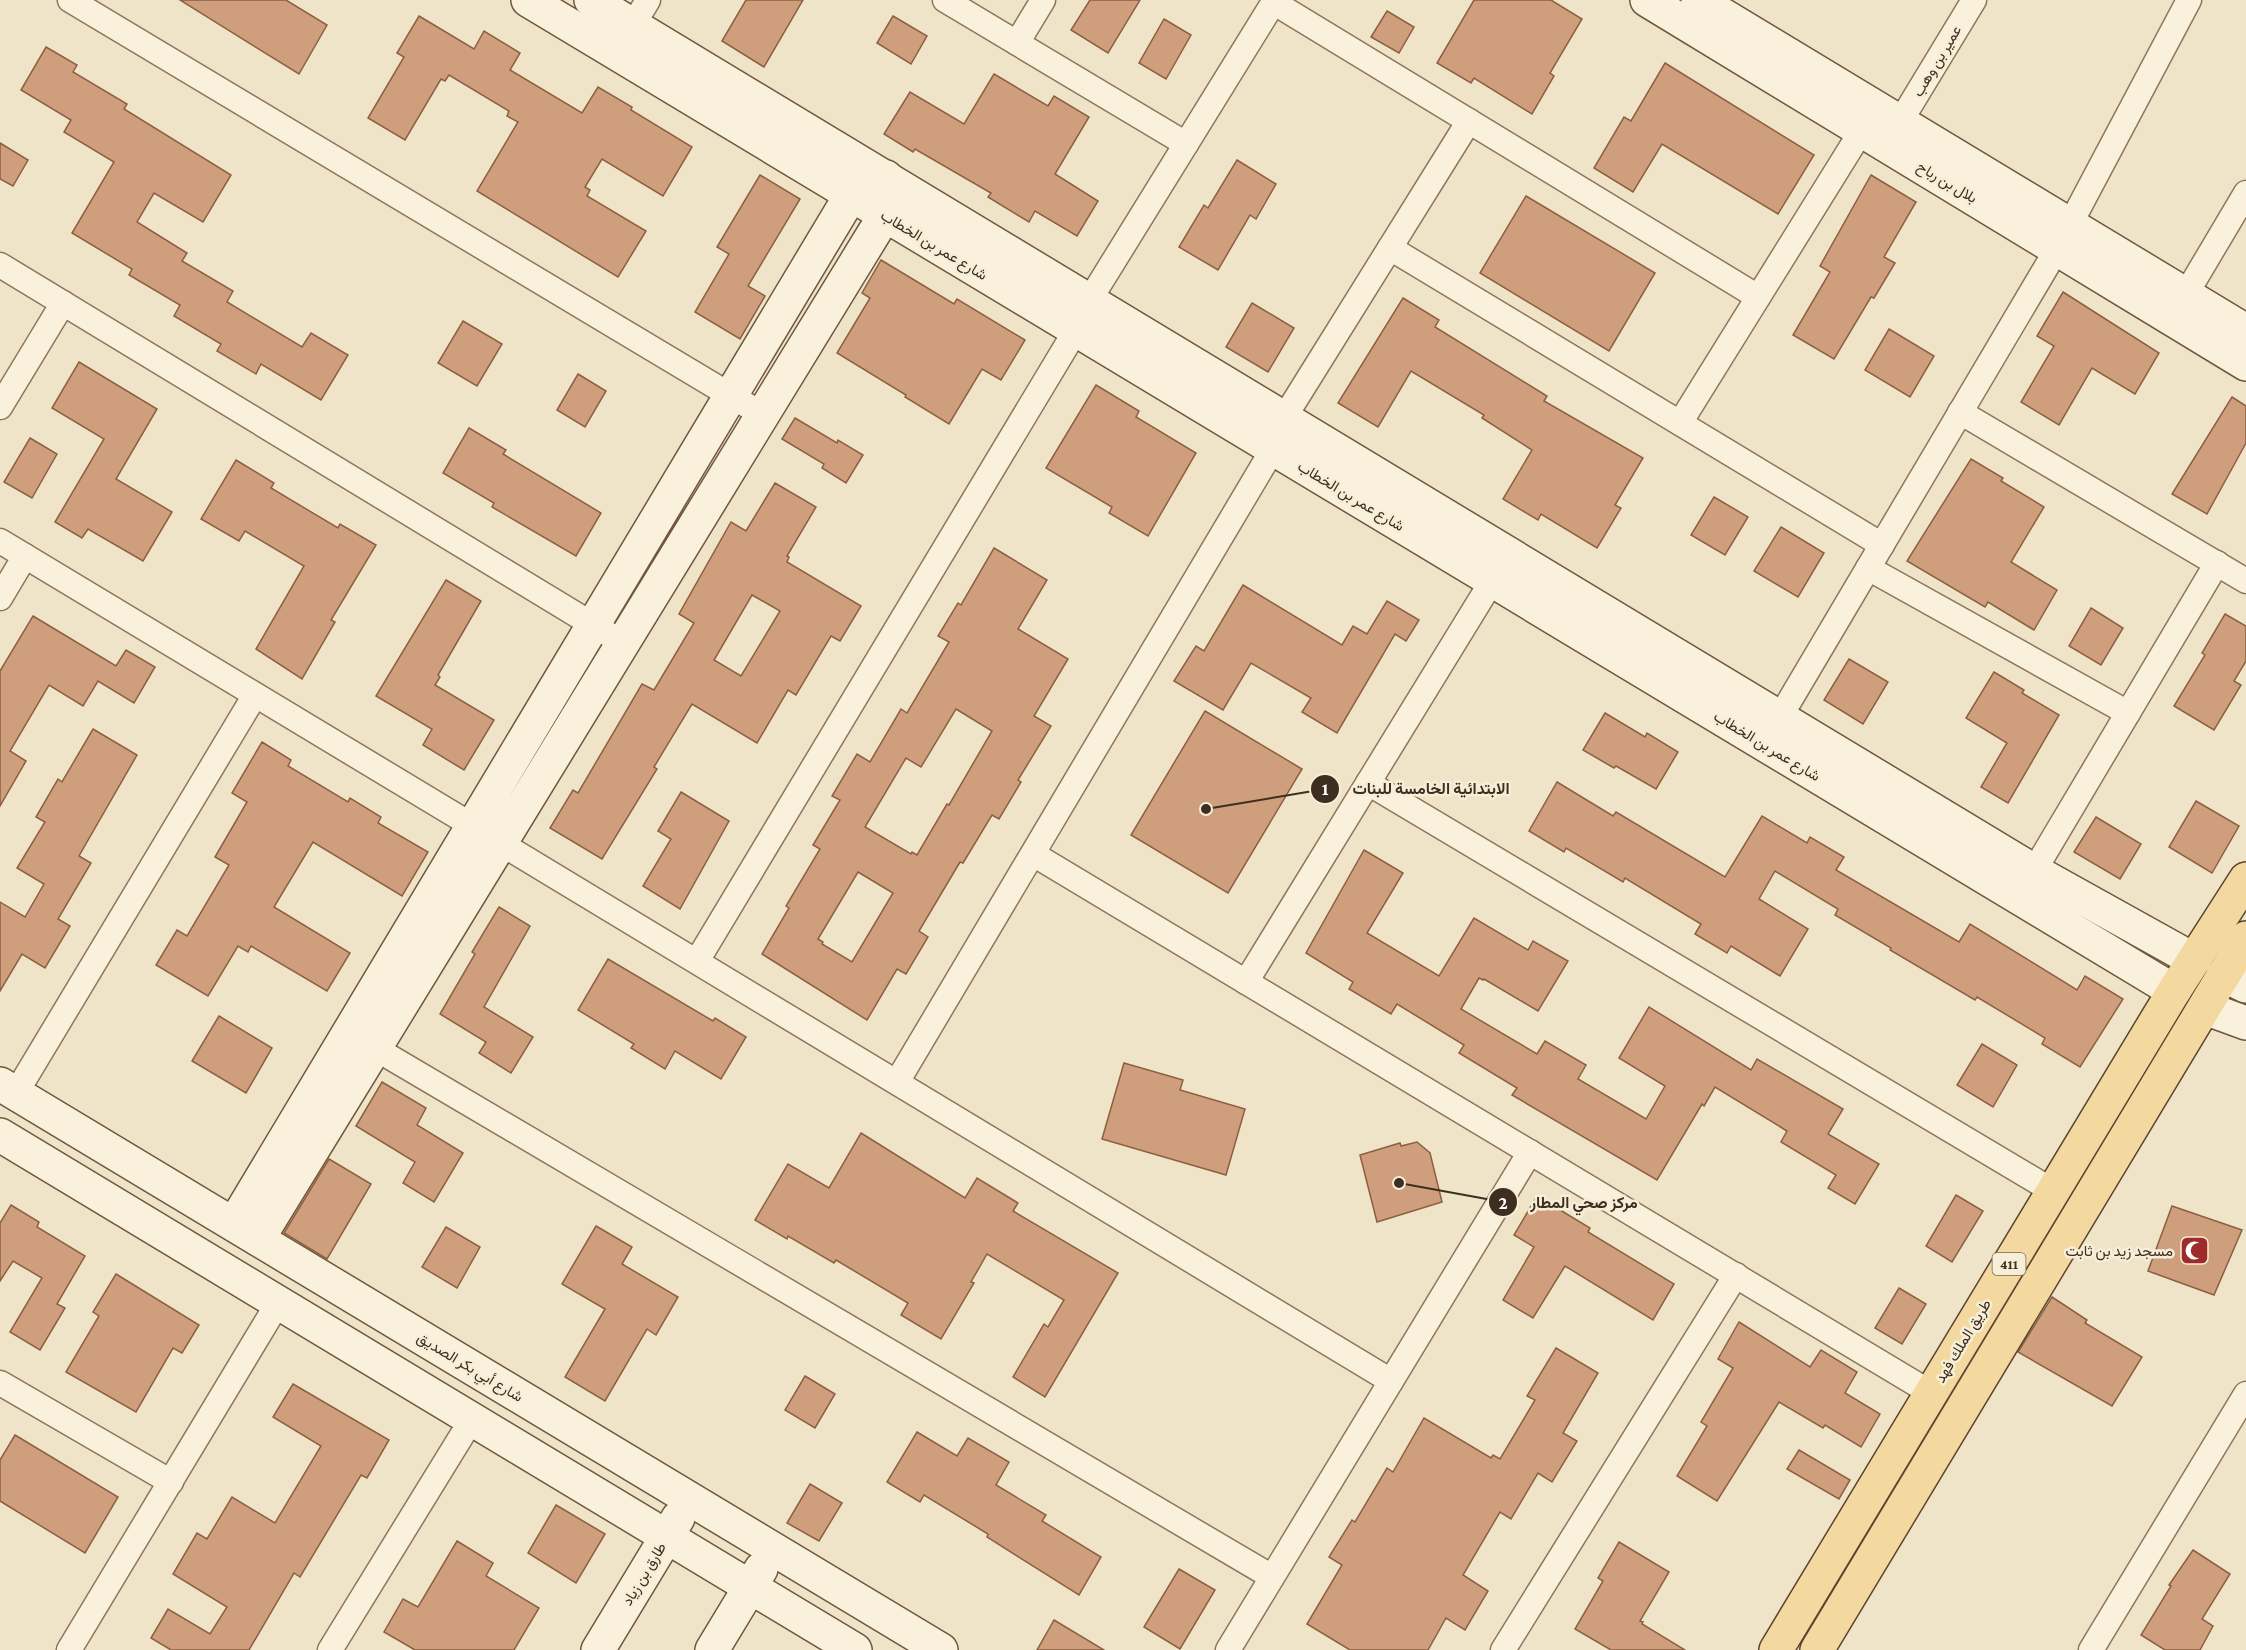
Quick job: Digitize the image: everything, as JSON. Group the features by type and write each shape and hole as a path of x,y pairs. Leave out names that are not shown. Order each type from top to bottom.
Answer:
{"main road":[{"name":"طريق الملك فهد","path":"1776,1650 2174,991 2246,879"},
{"name":"411","path":"1817,1650 2205,1008 2234,981 2246,938"}],"street":[{"path":"70,0 763,415"},
{"name":"شارع عمر بن الخطاب","path":"528,0 2174,991"},
{"name":"شارع عمر بن الخطاب","path":"591,0 640,13 886,177 1089,301 2034,871 2194,960"},
{"path":"945,0 1186,144"},
{"path":"1017,43 1043,0"},
{"name":"بلال بن رباح","path":"1647,0 1862,130 2064,237 2186,294 2246,331"},
{"name":"بلال بن رباح","path":"1698,0 1899,122 2246,364"},
{"name":"عمير بن وهب","path":"1899,122 1974,0"},
{"path":"1780,717 2064,237 2189,0"},
{"path":"1089,301 1274,1 1758,297"},
{"path":"1284,418 1469,121"},
{"path":"1680,423 1862,130"},
{"path":"246,1231 362,1040 500,843 885,215 886,177 851,195 473,826 362,1040"},
{"path":"2186,294 2246,194"},
{"path":"1390,248 1882,545"},
{"path":"0,265 623,643"},
{"path":"0,407 63,303"},
{"path":"697,961 1076,330"},
{"path":"1960,412 2246,581"},
{"path":"897,1082 1273,449"},
{"path":"0,541 473,826"},
{"path":"0,598 26,556"},
{"path":"2034,871 2217,563"},
{"path":"1868,568 2128,712"},
{"path":"1246,981 1492,581"},
{"path":"8,1088 255,695"},
{"path":"1368,783 2053,1191"},
{"path":"500,843 1391,1381"},
{"path":"1033,854 1931,1393"},
{"path":"2205,1008 2246,1023"},
{"path":"362,1040 1272,1577"},
{"name":"شارع أبي بكر الصديق","path":"8,1088 941,1650"},
{"path":"0,1135 855,1650"},
{"path":"1227,1650 1530,1152"},
{"path":"1503,1650 1736,1275"},
{"path":"69,1650 278,1303"},
{"path":"0,1383 171,1482"},
{"path":"2091,1650 2246,1394"},
{"path":"330,1650 472,1419"},
{"name":"طارق بن زياد","path":"598,1650 690,1499"},
{"path":"712,1650 773,1549"}],"building":[{"path":"180,0 286,0 327,25 299,74"},
{"path":"746,0 803,0 764,67 722,41"},
{"path":"1090,0 1140,0 1108,53 1071,30"},
{"path":"1474,0 1551,0 1582,19 1550,73 1554,76 1532,114 1474,78 1471,83 1437,63"},
{"path":"1387,11 1414,27 1399,53 1371,37"},
{"path":"419,16 474,49 484,31 520,53 510,70 582,113 598,87 692,147 663,196 602,159 585,187 590,190 587,196 646,231 618,277 477,191 518,122 507,116 509,111 449,75 445,81 441,79 405,140 368,118 404,57 397,53"},
{"path":"893,16 927,36 911,64 877,43"},
{"path":"1164,19 1191,35 1166,79 1139,63"},
{"path":"46,47 77,65 73,72 127,104 124,109 231,175 203,222 154,193 137,222 187,253 182,261 233,291 227,302 302,347 311,333 348,355 321,400 261,364 256,374 217,351 221,344 174,316 180,305 129,275 132,269 72,233 114,162 64,132 71,120 21,90"},
{"path":"1665,63 1814,155 1778,214 1662,144 1633,192 1594,168 1624,117 1631,121"},
{"path":"994,74 1048,106 1054,96 1089,117 1055,174 1098,201 1077,236 1035,211 1029,222 988,197 991,193 915,149 913,152 884,134 910,92 964,124"},
{"path":"0,143 28,160 13,186 0,179"},
{"path":"1237,160 1276,184 1256,219 1250,215 1218,270 1179,247 1204,205 1208,208"},
{"path":"760,175 800,199 748,286 765,296 740,339 695,312 729,254 717,247"},
{"path":"1871,175 1916,202 1884,257 1895,263 1874,298 1871,297 1834,359 1793,335 1830,272 1820,266"},
{"path":"1526,196 1655,273 1609,351 1480,273"},
{"path":"881,260 954,304 957,299 1025,340 1001,380 982,369 949,424 837,353 870,298 862,293"},
{"path":"2063,292 2159,353 2135,394 2092,368 2059,425 2021,402 2054,346 2037,336"},
{"path":"1403,298 1439,320 1435,327 1547,396 1544,401 1643,458 1615,505 1621,508 1597,548 1541,514 1538,520 1503,499 1532,450 1482,418 1484,415 1411,371 1378,427 1338,403"},
{"path":"1252,303 1294,328 1268,372 1226,347"},
{"path":"463,321 502,344 477,386 438,363"},
{"path":"1889,329 1934,356 1910,397 1865,370"},
{"path":"79,362 157,409 116,479 172,512 143,561 88,529 82,538 55,522 104,439 52,408"},
{"path":"578,374 606,391 585,427 557,410"},
{"path":"1096,385 1139,411 1136,417 1196,453 1148,536 1109,513 1112,507 1046,468"},
{"path":"2232,397 2246,406 2246,443 2207,514 2172,494"},
{"path":"795,418 837,443 838,440 863,455 846,483 822,468 824,464 782,439"},
{"path":"469,428 506,450 503,454 601,513 576,556 492,507 494,503 443,473"},
{"path":"30,438 57,454 32,498 4,482"},
{"path":"1971,459 2003,478 2001,481 2044,507 2011,562 2057,590 2034,630 1988,602 1985,607 1907,561"},
{"path":"236,460 274,483 271,488 338,528 340,524 376,545 331,620 335,622 302,679 256,649 304,566 245,531 239,541 201,519"},
{"path":"775,483 816,507 787,556 789,557 787,562 861,606 840,641 831,636 796,695 788,690 757,743 692,704 654,767 657,769 602,859 550,828 573,790 578,793 642,684 654,690 694,623 679,614 731,522 746,531","holes":["752,595 780,611 741,676 714,660"]},
{"path":"1714,497 1748,517 1725,555 1691,535"},
{"path":"1781,527 1824,553 1798,597 1754,571"},
{"path":"994,548 1047,580 1018,629 1068,659 1034,716 1051,726 1018,780 1021,782 999,819 992,815 963,863 960,862 919,931 928,937 906,974 897,969 867,1020 762,954 789,908 786,906 820,849 813,845 840,800 832,796 857,754 870,762 901,709 907,713 949,642 938,636 958,603 961,605","holes":["956,709 992,731 917,855 912,852 911,854 865,827 906,758 921,767","858,872 893,893 852,962 822,944 823,942 818,939"]},
{"path":"446,580 481,601 438,675 440,677 435,685 494,720 464,770 423,745 432,729 376,696"},
{"path":"1243,585 1342,645 1353,626 1367,634 1387,601 1419,620 1406,641 1395,634 1337,733 1302,712 1311,698 1251,663 1223,710 1174,681 1196,646 1204,651"},
{"path":"2091,608 2123,628 2101,665 2069,646"},
{"path":"2225,614 2246,626 2246,661 2234,681 2241,685 2214,730 2174,706 2205,655 2202,653"},
{"path":"33,616 116,666 126,650 155,667 134,703 98,681 83,706 49,685 10,751 26,761 0,806 0,671"},
{"path":"1849,659 1888,682 1863,724 1824,700"},
{"path":"1994,672 2024,690 2022,693 2059,715 2008,803 1981,787 2007,743 1966,718"},
{"path":"1205,711 1302,769 1228,893 1131,835"},
{"path":"1605,713 1645,737 1647,733 1678,752 1656,789 1583,750"},
{"path":"93,729 137,755 79,856 91,863 58,919 70,926 45,968 22,954 0,991 0,902 25,917 44,884 17,868 45,822 36,817 58,779 62,782"},
{"path":"262,742 291,760 288,766 348,802 350,798 381,817 378,823 428,852 402,896 313,842 274,907 350,953 327,991 251,946 248,952 238,946 208,996 156,965 177,930 187,936 229,865 215,857 247,802 232,793"},
{"path":"1557,782 1613,816 1616,812 1725,877 1762,816 1807,843 1810,837 1844,857 1836,870 1959,942 1970,924 2077,990 2085,976 2123,999 2080,1067 2042,1044 2045,1038 1977,997 1975,1000 1890,950 1891,948 1835,915 1838,909 1775,871 1759,899 1808,929 1780,976 1731,946 1727,953 1695,934 1701,924 1625,878 1623,882 1566,848 1564,852 1529,831"},
{"path":"681,792 729,821 680,909 643,886 671,839 658,831"},
{"path":"2196,801 2239,826 2212,873 2169,847"},
{"path":"2096,817 2141,844 2120,879 2074,852"},
{"path":"1364,850 1403,873 1367,933 1439,976 1474,918 1528,950 1533,941 1568,961 1538,1011 1479,978 1461,1009 1537,1054 1545,1041 1586,1065 1578,1079 1646,1119 1665,1086 1619,1058 1649,1007 1751,1070 1757,1059 1843,1109 1828,1134 1879,1164 1855,1204 1828,1188 1836,1175 1781,1142 1787,1131 1715,1087 1704,1106 1702,1104 1657,1180 1512,1095 1517,1088 1459,1053 1464,1045 1397,1004 1391,1014 1349,989 1353,982 1306,953"},
{"path":"499,907 530,926 484,1007 533,1037 511,1073 479,1053 486,1042 440,1014 475,954 472,952"},
{"path":"608,959 713,1021 715,1018 746,1037 721,1079 675,1051 665,1069 631,1048 634,1044 578,1010"},
{"path":"219,1016 272,1048 246,1093 192,1061"},
{"path":"1982,1044 2017,1065 1993,1107 1957,1085"},
{"path":"1124,1063 1183,1080 1180,1090 1245,1109 1226,1175 1102,1139"},
{"path":"382,1082 426,1108 417,1125 463,1153 434,1202 403,1183 415,1162 356,1126"},
{"path":"861,1133 965,1198 977,1178 1018,1203 1013,1211 1118,1273 1045,1397 1013,1377 1044,1324 1048,1327 1064,1300 987,1254 971,1282 974,1283 941,1339 901,1315 908,1303 836,1260 834,1263 755,1220 788,1164 829,1188"},
{"path":"1417,1142 1430,1153 1442,1202 1377,1222 1360,1155 1400,1143 1401,1146"},
{"path":"329,1159 371,1184 327,1259 284,1233"},
{"path":"1956,1195 1983,1211 1952,1262 1926,1246"},
{"path":"1537,1196 1590,1228 1588,1232 1674,1284 1653,1320 1565,1266 1533,1318 1503,1300 1534,1247 1514,1235"},
{"path":"11,1205 39,1222 37,1227 85,1256 57,1304 65,1308 40,1350 10,1332 42,1278 13,1261 0,1281 0,1223"},
{"name":"مسجد زيد بن ثابت","path":"2172,1206 2242,1230 2214,1295 2148,1271"},
{"path":"596,1226 632,1247 622,1264 678,1297 656,1335 647,1329 605,1401 565,1377 605,1309 562,1284"},
{"path":"446,1227 480,1247 457,1288 422,1267"},
{"path":"116,1274 199,1325 182,1353 173,1348 136,1412 66,1372 99,1316 93,1312"},
{"path":"1899,1288 1926,1304 1902,1344 1875,1328"},
{"path":"2052,1297 2087,1320 2085,1323 2142,1357 2112,1406 2018,1352"},
{"path":"1739,1322 1810,1367 1821,1350 1857,1372 1845,1393 1880,1414 1861,1447 1825,1425 1823,1428 1779,1402 1717,1501 1677,1476 1707,1426 1701,1422 1733,1368 1718,1359"},
{"path":"1556,1348 1598,1373 1563,1433 1577,1441 1552,1482 1538,1473 1511,1519 1500,1512 1463,1575 1488,1591 1465,1630 1446,1618 1428,1650 1350,1650 1307,1624 1342,1565 1329,1557 1352,1520 1355,1522 1387,1468 1393,1472 1424,1418 1491,1458 1493,1455 1500,1459 1535,1400 1527,1396"},
{"path":"805,1376 835,1394 815,1428 785,1410"},
{"path":"293,1384 389,1440 367,1478 361,1475 300,1577 294,1573 249,1650 171,1650 151,1638 168,1609 210,1634 227,1607 173,1574 197,1533 207,1539 232,1497 275,1523 321,1446 273,1417"},
{"path":"917,1432 957,1456 968,1438 1009,1462 996,1485 1046,1515 1042,1521 1101,1557 1079,1595 987,1537 988,1534 924,1495 920,1502 887,1482"},
{"path":"15,1435 118,1497 85,1553 0,1501 0,1460"},
{"path":"1799,1450 1850,1480 1839,1499 1787,1469"},
{"path":"810,1484 842,1503 819,1541 787,1523"},
{"path":"556,1505 605,1534 576,1583 528,1553"},
{"path":"457,1541 493,1563 486,1576 539,1608 514,1650 415,1650 384,1632 403,1599 418,1607"},
{"path":"1619,1542 1669,1572 1640,1621 1685,1650 1611,1650 1575,1629 1603,1581 1598,1578"},
{"path":"2193,1550 2230,1574 2202,1619 2213,1626 2200,1650 2165,1650 2141,1635 2171,1586 2169,1585"},
{"path":"1179,1569 1215,1590 1180,1649 1144,1627"},
{"path":"1054,1620 1104,1650 1037,1650"}],"place":[{"name":"الابتدائية الخامسة للبنات","path":"1206,809"},
{"name":"مركز صحي المطار","path":"1399,1183"},
{"name":"مسجد زيد بن ثابت","path":"2194,1251"}]}
